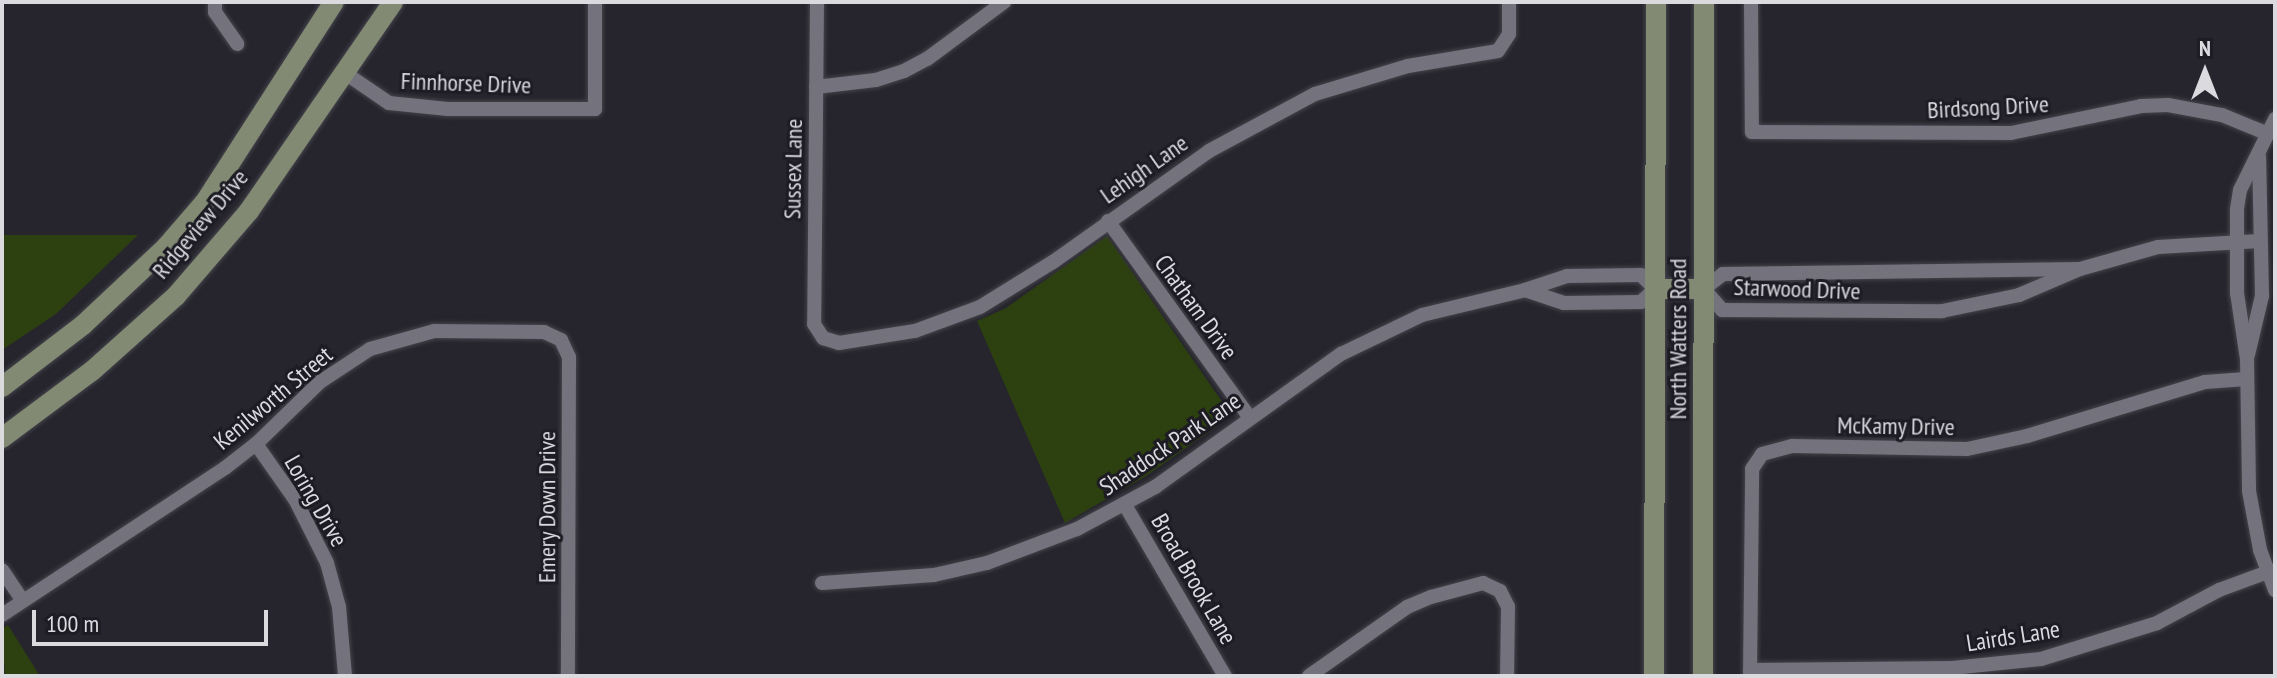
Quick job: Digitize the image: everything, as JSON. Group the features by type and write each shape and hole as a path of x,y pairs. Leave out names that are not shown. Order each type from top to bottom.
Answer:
{"main road":[{"name":"Ridgeview Drive","path":"2,387 83,325 166,247 205,202 334,2"},
{"name":"Ridgeview Drive","path":"2,438 92,371 176,296 249,211 393,2"},
{"name":"North Watters Road","path":"1654,676 1656,2"},
{"name":"North Watters Road","path":"1703,676 1704,2"},
{"path":"1655,289 1704,289"}],"street":[{"path":"215,2 215,12 237,44"},
{"name":"Finnhorse Drive","path":"345,73 389,103 448,109 595,109 595,2"},
{"name":"Sussex Lane","path":"817,2 814,316 821,335"},
{"path":"816,87 876,80 904,71 927,59 1004,2"},
{"name":"Lehigh Lane","path":"821,335 839,343 915,331 952,319 1007,292 1209,151 1315,94 1408,66 1491,54 1503,47 1509,34 1509,2"},
{"name":"Birdsong Drive","path":"1751,2 1752,132 2011,133 2046,129 2141,106 2168,105 2222,115 2268,134"},
{"path":"2247,359 2237,293 2240,190 2259,157 2275,119"},
{"path":"2259,157 2262,296 2247,359 2249,491 2275,590"},
{"name":"Chatham Drive","path":"1108,221 1250,418"},
{"name":"Starwood Drive","path":"2080,269 1723,274 1704,289 1722,310 1942,311 2019,295 2080,269 2158,247 2260,241"},
{"name":"Shaddock Park Lane","path":"822,583 889,581 987,563 1073,531 1125,505 1341,354 1388,329 1450,306 1525,290 1567,276 1641,275 1655,289"},
{"path":"1525,290 1564,303 1626,303 1641,302 1655,289"},
{"name":"Kenilworth Street","path":"2,615 256,444 332,373 391,341 434,331 544,332 561,340"},
{"name":"Emery Down Drive","path":"561,340 569,357 568,676"},
{"name":"McKamy Drive","path":"1750,673 1752,469 1756,461 1770,450 1792,446 1967,449 2027,436 2195,384 2246,379"},
{"name":"Loring Drive","path":"256,444 296,501 324,554 339,607 345,676"},
{"name":"Broad Brook Lane","path":"1125,505 1225,676"},
{"path":"2,570 23,601"},
{"name":"Lairds Lane","path":"1750,673 1952,668 2041,659 2157,623 2219,590 2268,572"},
{"path":"1309,676 1385,619 1431,597 1483,583 1500,591 1508,607 1507,676"}],"green space":[{"path":"2,235 138,235 56,314 2,350"},
{"path":"1107,236 1223,403 1224,411 1217,426 1146,476 1065,523 977,321 1006,308"},
{"path":"8,625 39,676 5,676 2,629"}]}
